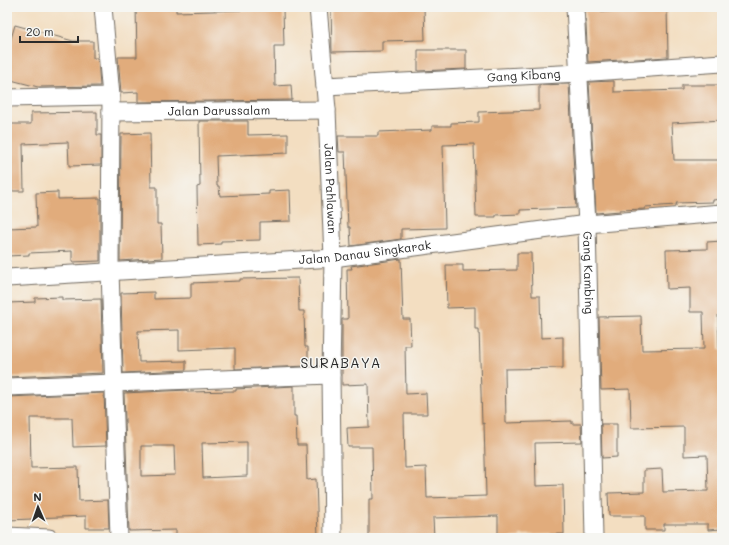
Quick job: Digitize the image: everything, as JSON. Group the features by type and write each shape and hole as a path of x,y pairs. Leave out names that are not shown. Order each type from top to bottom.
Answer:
{"street":[{"path":"103,7 111,104 110,271 119,538"},
{"name":"Jalan Pahlawan","path":"318,7 327,110 333,258 331,375 334,538"},
{"name":"Gang Kambing","path":"575,7 587,224 594,538"},
{"name":"Gang Kibang","path":"325,86 722,64"},
{"name":"Jalan Darussalam","path":"7,98 111,104 327,110"},
{"name":"Jalan Danau Singkarak","path":"7,278 333,258 587,224 722,213"},
{"path":"7,386 331,375"},
{"path":"7,536 49,538"}],"building":[{"path":"136,7 176,7 176,12 283,9 284,46 274,46 275,86 291,85 292,100 138,102 138,92 121,93 118,57 137,57"},
{"path":"331,7 424,7 425,40 382,41 382,51 332,52"},
{"path":"585,7 601,7 602,12 645,10 645,7 667,7 668,57 588,62"},
{"path":"15,25 73,41 93,41 93,58 98,58 100,86 38,87 7,79 7,52"},
{"path":"418,50 466,50 466,69 418,71"},
{"path":"614,81 614,92 682,90 682,85 722,85 722,120 672,123 674,160 722,160 722,199 713,200 713,202 676,203 677,205 596,213 589,82"},
{"path":"569,84 576,208 520,210 520,214 496,215 496,217 476,217 474,144 443,145 445,228 401,229 401,239 351,246 350,227 348,227 345,152 339,152 338,136 378,136 378,132 432,130 432,126 451,126 451,123 479,122 479,112 539,110 539,85"},
{"path":"97,112 97,135 101,135 101,165 69,166 68,142 23,144 24,191 8,191 7,124 31,124 31,113"},
{"path":"199,121 248,121 248,135 288,134 288,153 216,156 217,186 219,186 220,196 269,194 269,191 290,190 291,221 260,222 260,240 221,241 221,244 198,245 197,187 200,186"},
{"path":"150,133 151,187 157,187 157,224 161,224 162,258 120,261 121,134"},
{"path":"58,192 58,199 100,198 100,261 72,262 72,251 29,253 29,255 7,256 7,228 37,227 36,193"},
{"path":"722,241 722,315 718,315 719,349 722,349 722,529 708,530 708,524 664,524 664,530 645,530 645,516 609,516 608,493 644,492 644,470 662,469 663,492 708,491 707,455 684,456 684,427 631,428 630,389 601,390 599,317 641,316 642,350 704,349 703,312 690,312 690,288 667,289 666,250 707,249 707,242"},
{"path":"517,253 531,253 532,296 540,296 541,338 563,337 563,368 505,369 506,423 572,421 572,424 581,424 582,442 535,443 536,486 563,485 564,534 520,535 520,537 498,538 498,516 433,518 434,538 369,538 369,499 373,499 372,447 348,447 347,428 369,427 368,384 342,385 342,319 348,319 347,269 352,269 351,266 401,259 403,319 410,319 411,346 405,346 406,394 426,393 427,414 404,414 405,468 426,467 427,498 486,496 479,329 475,329 475,307 447,308 446,265 463,265 463,271 517,270"},
{"path":"298,278 299,311 304,311 305,347 308,347 308,366 235,369 235,348 179,350 179,330 138,331 139,362 186,361 186,370 123,373 121,293 154,292 154,299 191,298 191,283 240,281 240,279"},
{"path":"62,297 62,300 101,299 103,373 7,377 7,303 35,302 35,298"},
{"path":"294,386 294,416 296,416 297,445 306,445 307,480 316,479 318,538 213,538 213,536 176,537 176,530 129,531 124,393 187,390 187,392 236,391 236,389","holes":["247,442 247,476 203,478 202,443","141,446 174,446 175,475 141,476"]},
{"path":"104,393 106,446 73,447 72,418 30,418 31,468 78,467 79,501 108,500 109,528 86,528 86,516 8,520 7,397"},
{"path":"601,424 617,424 617,457 602,458"}],"district":[{"name":"SURABAYA","path":"341,363"}]}
